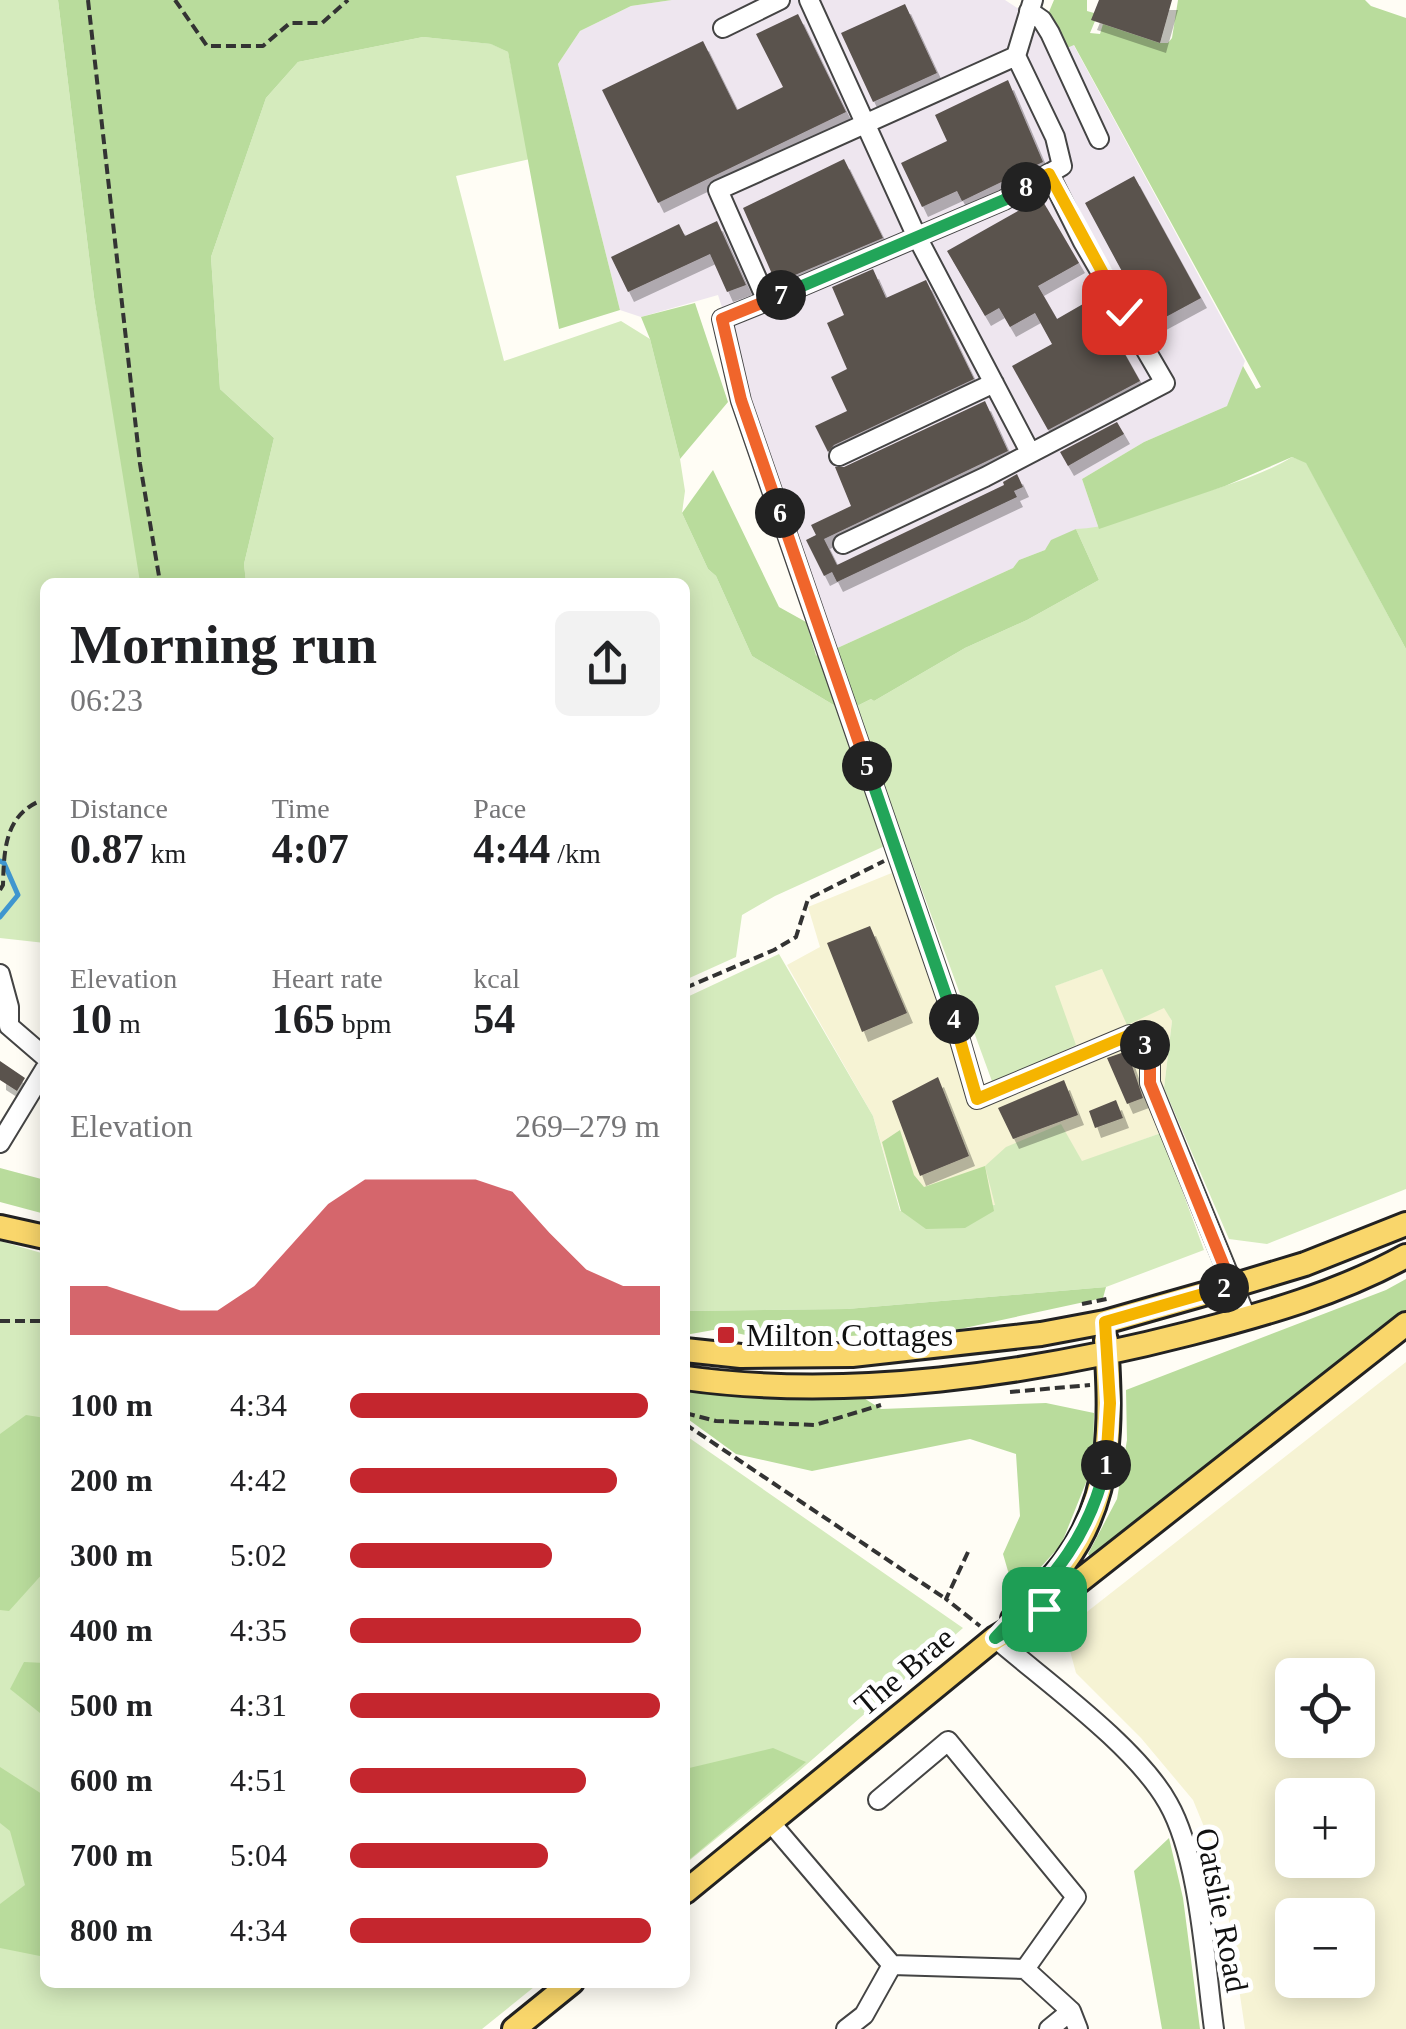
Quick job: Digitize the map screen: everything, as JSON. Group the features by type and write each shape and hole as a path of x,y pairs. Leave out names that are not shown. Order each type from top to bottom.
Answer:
{"main road":[{"path":"690,1351 741,1356 852,1355 1041,1334 1105,1322 1305,1264 1406,1224"},
{"path":"0,1227 40,1236"},
{"path":"690,1378 792,1384 1012,1371 1107,1354 1247,1319 1334,1290 1406,1256"},
{"path":"995,1638 1065,1561 1090,1518 1106,1466 1105,1322"},
{"name":"The Brae","path":"690,1888 995,1638 1044,1609 1406,1324"},
{"path":"514,2029 565,1988"}],"street":[{"path":"722,28 780,0"},
{"path":"809,0 916,236 1030,452"},
{"path":"1031,6 1016,56 1055,136 1062,166 1004,200 722,319 741,400 953,1016 977,1099 1130,1035 1143,1040 1150,1054 1150,1083 1247,1319"},
{"path":"1031,6 1050,33 1099,139"},
{"path":"767,301 718,190 1016,56"},
{"path":"843,544 1165,383 1083,242 1049,174"},
{"path":"839,456 994,383"},
{"path":"0,974 9,1007 9,1026 40,1053"},
{"path":"0,1143 40,1077"},
{"name":"Oatslie Road","path":"995,1638 1120,1746 1152,1779 1170,1805 1190,1863 1214,2029"},
{"path":"878,1800 948,1742 1076,1897 1026,1970"},
{"path":"772,1823 892,1964 1026,1970 1075,2020 1049,2029"},
{"path":"846,2029 864,2015 892,1964"}],"path":[{"path":"88,0 140,464 159,578"},
{"path":"175,0 207,46 263,46 290,23 322,23 348,0"},
{"path":"0,890 4,885 9,832 27,805 40,801"},
{"path":"690,986 785,944 796,937 808,899 898,855"},
{"path":"1071,1306 1123,1295"},
{"path":"0,1321 40,1321"},
{"path":"997,1394 1108,1383"},
{"path":"690,1414 716,1421 815,1425 886,1404"},
{"path":"690,1427 946,1600 995,1638"},
{"path":"946,1600 968,1552"}],"shaded area":[{"path":"672,0 1005,0 1073,44 1245,361 1227,406 1144,442 1082,479 1099,529 1076,529 1045,550 1019,560 1013,568 833,650 718,295 641,317 620,310 558,64 580,31 631,6"},
{"path":"899,870 984,1088 1075,1045 1054,986 1102,969 1165,1008 1172,1021 1164,1088 1148,1100 1161,1133 1082,1162 1061,1125 995,1205 901,1211 873,1116 787,965 820,947 808,907"},
{"path":"1406,1362 1406,2029 1245,2029 1221,1868 1193,1800 1141,1738 1076,1673 1066,1636 1088,1611"}],"green space":[{"path":"0,0 58,0 94,297 140,578 40,578 40,942 0,938"},
{"path":"58,0 672,0 631,6 580,31 558,64 620,310 559,329 508,52 491,44 423,37 298,62 266,98 211,257 220,389 274,438 244,564 246,578 139,578 94,297"},
{"path":"1054,0 1087,0 1087,11 1094,13 1095,21 1090,33 1100,34 1103,24 1160,43 1168,43 1172,38 1178,0 1365,0 1371,6 1406,18 1406,649 1306,463 1292,457 1225,486 1099,529 1082,479 1144,442 1227,406 1243,366 1256,389 1261,387 1074,45 1057,52 1043,26"},
{"path":"423,37 492,44 508,52 530,159 456,176 504,361 621,321 650,339 680,459 685,491 682,513 752,656 837,707 887,845 742,915 736,957 690,978 690,578 246,578 244,564 274,438 220,389 211,257 266,98 298,62"},
{"path":"695,303 728,402 680,459 641,317"},
{"path":"1292,457 1306,462 1406,649 1406,1189 1267,1244 1229,1239 1164,1088 1172,1021 1164,1008 1127,1025 1102,969 1055,986 1076,1045 993,1084 855,707 874,701 965,648 1027,620 1099,580 1076,529 1123,520 1247,478"},
{"path":"713,470 779,607 806,622 837,707 752,656 682,513"},
{"path":"1076,529 1099,580 1027,620 965,648 874,701 855,707 833,650 1013,568 1019,560 1045,550 1051,540"},
{"path":"779,954 873,1116 900,1211 995,1205 985,1166 1006,1147 1061,1124 1082,1161 1161,1133 1204,1250 1106,1287 847,1309 690,1311 690,996"},
{"path":"900,1130 914,1175 924,1187 985,1166 994,1211 965,1228 926,1229 901,1211 882,1142"},
{"path":"0,1168 40,1179 40,1213 0,1202"},
{"path":"0,1241 40,1253 40,1988 533,1988 482,2029 0,2029"},
{"path":"1406,1279 1406,1312 1093,1561 1088,1554 1117,1499 1127,1440 1126,1390"},
{"path":"1106,1287 1103,1298 960,1329 772,1341 719,1329 690,1334 690,1311 847,1309"},
{"path":"690,1389 859,1395 881,1409 1046,1403 1094,1413 1093,1465 1061,1545 1015,1595 1003,1554 1020,1516 1016,1454 970,1439 812,1471 736,1454 690,1421"},
{"path":"26,1415 40,1417 40,1577 9,1611 0,1610 0,1434"},
{"path":"690,1438 963,1628 690,1860"},
{"path":"24,1662 40,1663 40,1713 10,1689"},
{"path":"773,1748 806,1762 690,1859 690,1768"},
{"path":"0,1767 40,1793 40,1956 0,1948 0,1904 25,1885 10,1831 0,1823"},
{"path":"1169,1838 1183,1898 1200,2029 1162,2029 1134,1871"}],"building":[{"path":"1099,0 1172,0 1160,43 1091,20"},
{"path":"905,4 937,73 873,102 841,33"},
{"path":"798,14 846,112 658,203 602,90 703,41 737,110 783,87 756,34"},
{"path":"1008,80 1043,162 962,201 957,191 922,207 901,163 947,141 935,115"},
{"path":"844,159 883,238 776,283 743,208"},
{"path":"1134,176 1201,298 1151,325 1085,203"},
{"path":"1041,198 1079,263 1038,286 1057,319 1083,304 1093,321 1103,315 1140,381 1048,430 1012,366 1052,344 1035,313 1010,327 999,308 985,316 947,251"},
{"path":"717,221 746,285 727,292 710,254 628,292 611,257 679,224 685,236"},
{"path":"873,269 886,298 926,280 974,379 834,445 828,452 815,426 847,411 831,377 847,369 827,323 844,315 832,287"},
{"path":"985,401 1008,451 824,539 837,565 1004,485 1017,474 1023,487 1014,491 1017,497 837,582 832,572 824,576 806,540 816,535 811,525 851,506 835,467 844,467"},
{"path":"1117,422 1124,434 1068,466 1060,452"},
{"path":"870,926 907,1013 862,1032 827,943"},
{"path":"1127,1051 1143,1098 1127,1104 1107,1058"},
{"path":"0,1061 25,1078 17,1091 0,1080"},
{"path":"938,1077 969,1156 920,1176 892,1101"},
{"path":"1064,1080 1078,1115 1013,1139 998,1108"},
{"path":"1116,1100 1123,1118 1095,1128 1089,1111"}],"waterway":[{"path":"0,861 18,895 0,917"}],"place":[{"name":"Milton Cottages","path":"726,1335"}],"route":[{"path":"1044,1609 995,1638 1065,1561 1079,1540 1099,1493 1109,1438 1105,1322 1232,1286 1150,1083 1150,1054 1143,1040 1130,1035 977,1099 953,1016 741,400 722,319 1004,200 1049,174 1124,312"}]}
